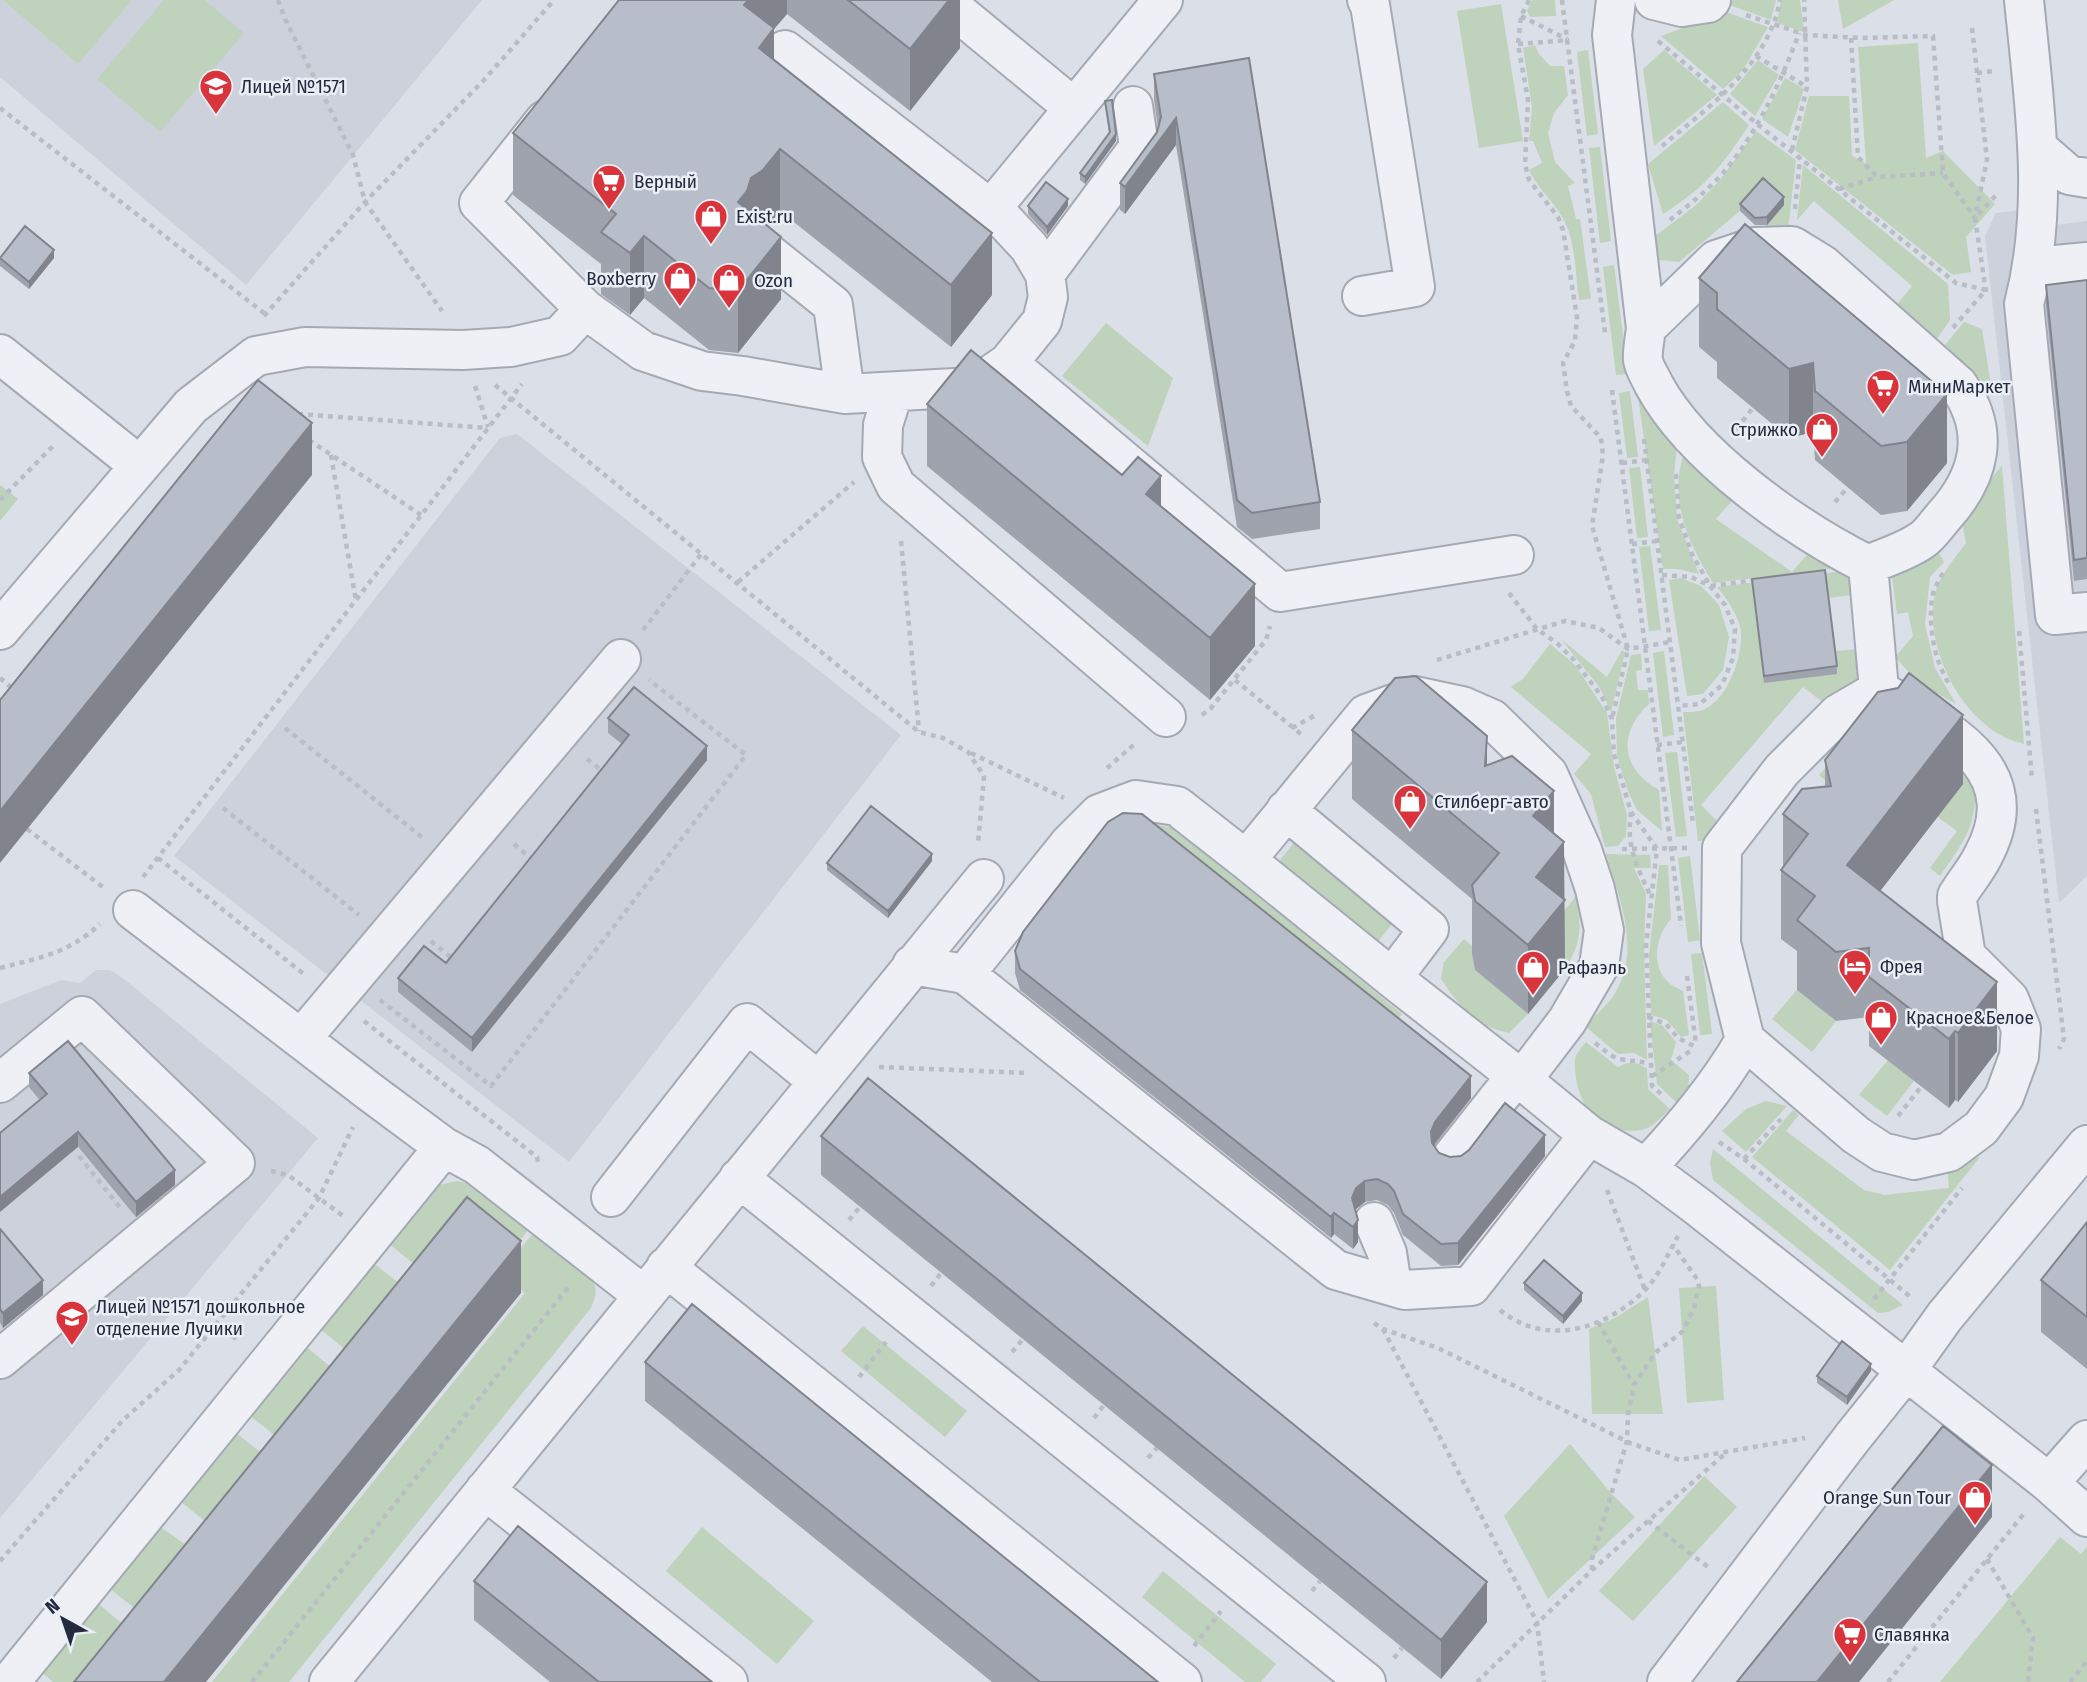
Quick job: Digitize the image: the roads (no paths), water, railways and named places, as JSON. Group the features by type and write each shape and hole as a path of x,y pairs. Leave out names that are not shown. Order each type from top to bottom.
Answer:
{"lane":[{"path":"943,0 1074,108"},
{"path":"991,209 1163,0"},
{"path":"1362,296 1415,287 1370,5 1367,0"},
{"path":"1654,0 1682,6 1710,1"},
{"path":"2024,0 2039,149 2034,267 2024,304 2055,615 2087,612"},
{"path":"1615,2 1612,35 1646,328 1643,360 1662,400 1689,436 1759,496 1829,546 1868,565"},
{"path":"566,93 479,203 585,309 643,351 702,371 845,394 973,387 1008,363 1042,321 1048,297 1045,274 1029,247 1002,218 785,50"},
{"path":"1045,274 1139,147 1133,106"},
{"path":"2039,149 2069,176 2087,178"},
{"path":"1646,328 1716,260 1755,247 1792,246 1823,265 1958,385 1969,401 1978,427 1975,469 1960,498 1923,540 1868,565"},
{"path":"768,253 833,305 845,394"},
{"path":"2034,267 2087,262"},
{"path":"0,630 191,406 256,356 305,347 465,356 560,336 585,309"},
{"path":"0,354 140,466"},
{"path":"1008,363 1280,592 1514,555"},
{"path":"893,393 883,425 889,472 1166,717"},
{"path":"1868,565 1879,690"},
{"path":"301,1039 621,659"},
{"path":"1879,690 1932,721 1961,742 1979,758 1990,775 1996,802 1994,826 1984,855 1957,896 1966,956 2009,999 2021,1028 2019,1056 2004,1097 1981,1128 1949,1152 1914,1160 1882,1152 1856,1135 1745,1040 1721,943 1709,848 1838,714 1879,690"},
{"path":"1246,860 1366,714 1415,696 1462,706 1492,719 1548,774 1582,850 1595,889 1604,930 1599,967 1567,1021 1452,1157"},
{"path":"965,974 1069,844 1099,814 1136,800 1177,806 1519,1078 1585,1140 1646,1168 1697,1206 2049,1483 2087,1517"},
{"path":"1286,810 1429,929 1392,978"},
{"path":"328,1682 984,879"},
{"path":"116,909 301,1039 444,1147 477,1165 593,1256 655,1281 838,1405 1177,1678"},
{"path":"912,965 965,974 1336,1270 1405,1290 1471,1286 1585,1140"},
{"path":"0,1083 82,1016 235,1163 146,1240 0,1359"},
{"path":"611,1197 747,1023 825,1072"},
{"path":"1646,1168 1689,1122 1725,1074 1745,1040"},
{"path":"1667,1682 1945,1316 2087,1146"},
{"path":"10,1682 444,1147"},
{"path":"739,1178 1366,1682"},
{"path":"1374,1222 1387,1253 1392,1286"},
{"path":"2049,1483 2087,1440"},
{"path":"485,1490 728,1682"}],"place":[{"name":"Лицей №1571","path":"216,116"},
{"name":"Верный","path":"609,211"},
{"name":"Exist.ru","path":"711,246"},
{"name":"Boxberry","path":"680,308"},
{"name":"Ozon","path":"729,310"},
{"name":"МиниМаркет","path":"1883,416"},
{"name":"Стрижко","path":"1822,459"},
{"name":"Стилберг-авто","path":"1410,831"},
{"name":"Фрея","path":"1855,996"},
{"name":"Рафаэль","path":"1533,997"},
{"name":"Красное&Белое","path":"1881,1047"},
{"name":"Лицей №1571 дошкольное отделение Лучики","path":"72,1347"},
{"name":"Orange Sun Tour","path":"1975,1527"},
{"name":"Славянка","path":"1850,1664"}]}
